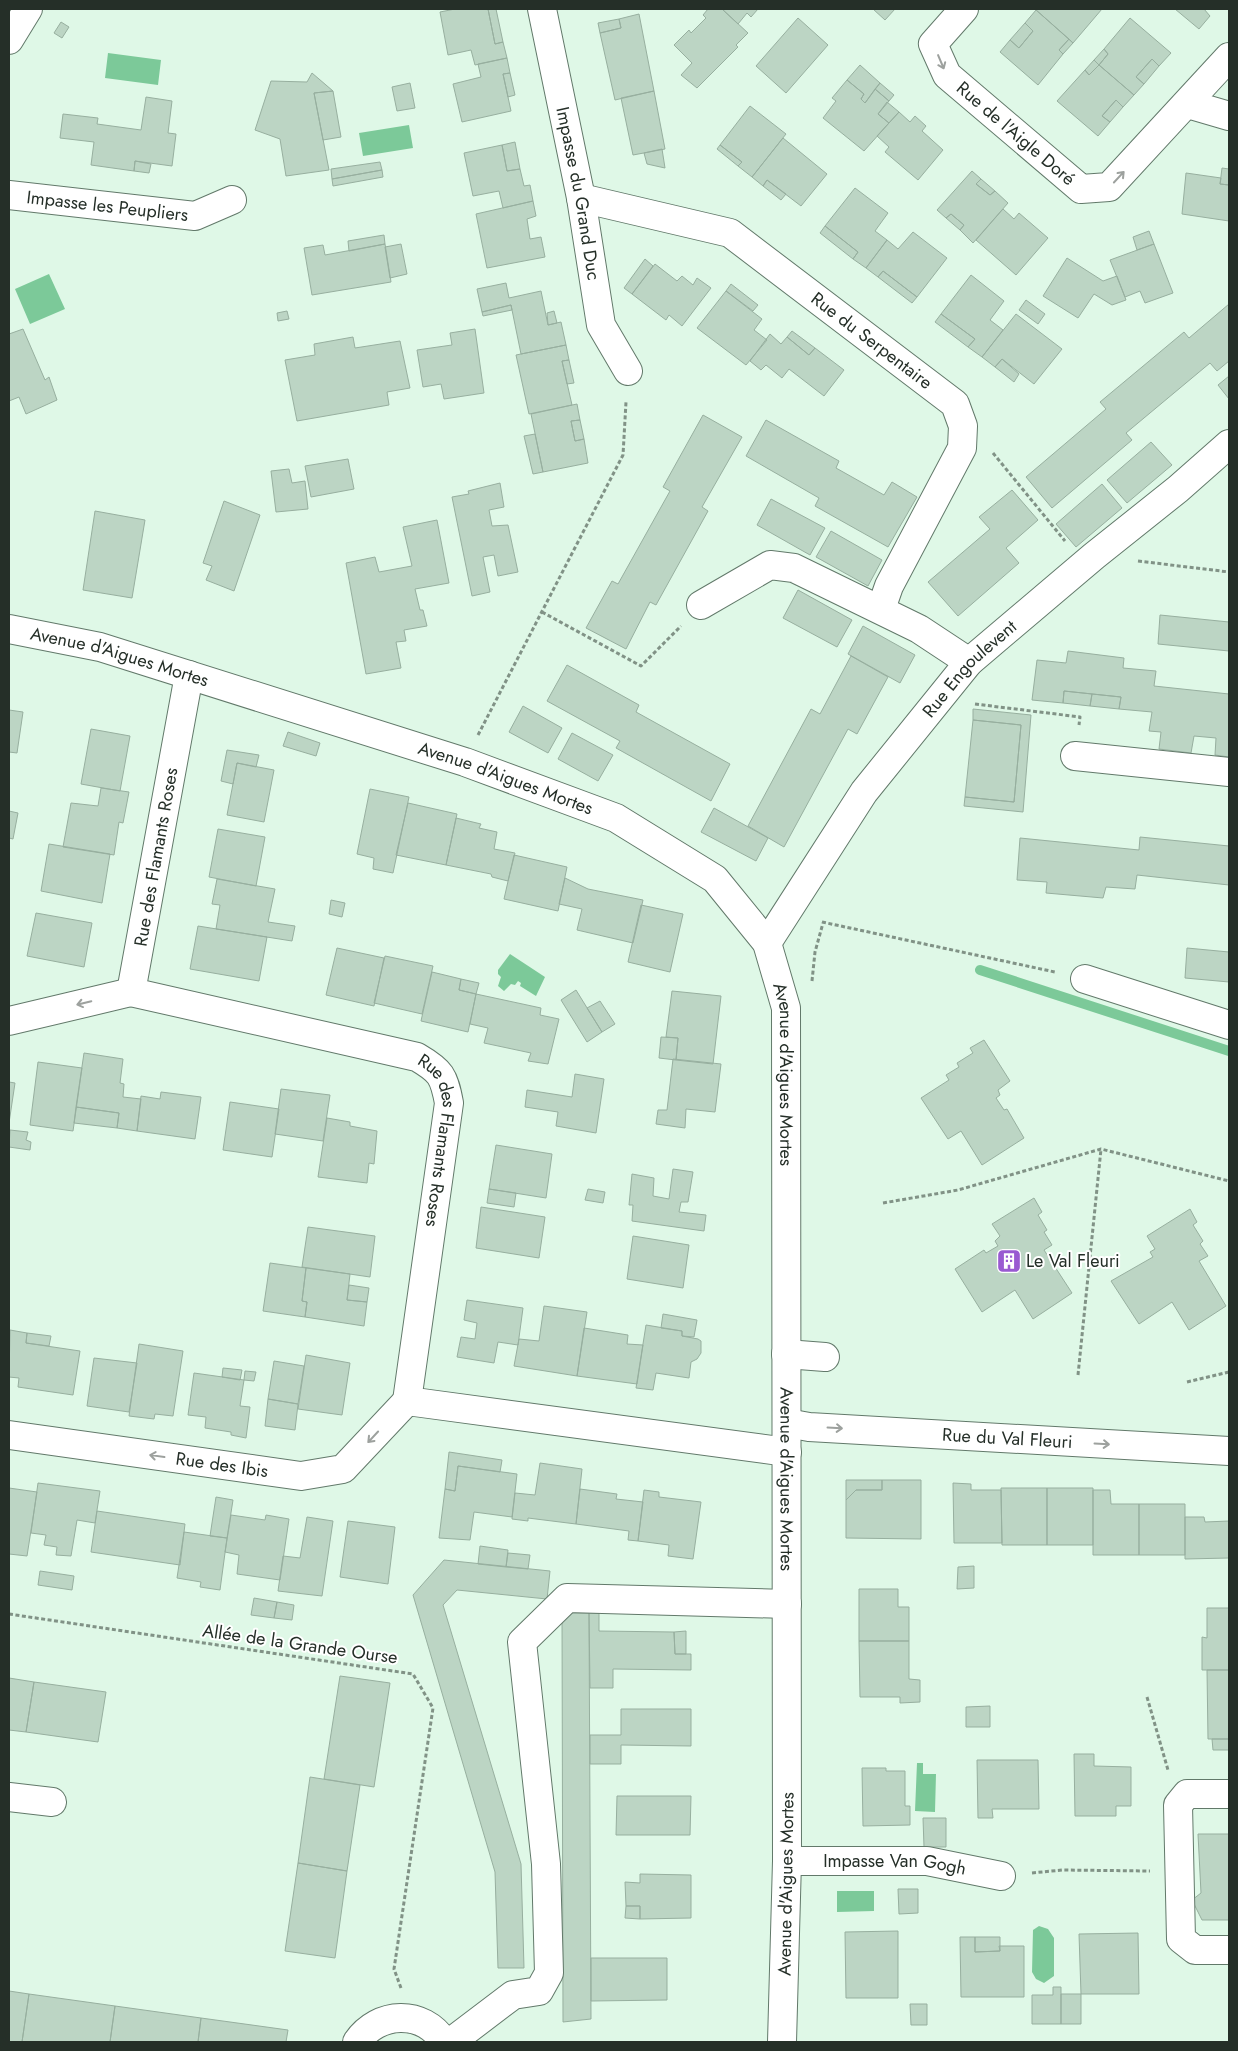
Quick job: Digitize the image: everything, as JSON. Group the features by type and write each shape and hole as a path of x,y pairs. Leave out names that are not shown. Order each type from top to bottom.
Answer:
{"street":[{"path":"9,40 28,9"},
{"name":"Impasse du Grand Duc","path":"542,9 581,198 601,324 628,371"},
{"name":"Rue de l'Aigle Doré","path":"964,9 934,44 947,75 1080,189 1109,187 1188,104 1229,57"},
{"path":"1188,104 1229,116"},
{"name":"Impasse les Peupliers","path":"9,195 195,216 232,200"},
{"name":"Rue du Serpentaire","path":"581,198 730,233 955,404 963,426 962,448 889,586 881,610"},
{"name":"Rue Engoulevent","path":"767,943 864,792 969,662 1094,556 1178,489 1229,444"},
{"path":"701,605 770,566 794,568 854,599 919,629 969,662"},
{"name":"Avenue d'Aigues Mortes","path":"9,629 100,648 189,675 465,762 616,818 715,879 767,943 786,1008 788,1861 782,2042"},
{"name":"Rue des Flamants Roses","path":"189,675 131,992 417,1057 434,1067 445,1082 450,1103 407,1401"},
{"path":"1074,756 1229,772"},
{"path":"1085,979 1229,1024"},
{"path":"9,1021 131,992"},
{"path":"786,1354 825,1357"},
{"path":"407,1401 787,1452"},
{"name":"Rue des Ibis","path":"9,1435 301,1476 343,1469 407,1401"},
{"name":"Rue du Val Fleuri","path":"787,1423 809,1427 1229,1451"},
{"path":"451,2042 513,1994 539,1991 549,1973 546,1864 522,1642 567,1598 787,1604"},
{"path":"1229,1794 1187,1794 1178,1805 1181,1939 1195,1950 1229,1950"},
{"path":"9,1797 52,1802"},
{"name":"Impasse Van Gogh","path":"788,1861 927,1861 1001,1876"},
{"path":"357,2042 363,2033 386,2019 414,2018 433,2029 444,2042"}],"path":[{"path":"465,762 623,455 628,371"},
{"path":"963,426 987,446 1072,550 1094,556 1229,572"},
{"path":"542,612 640,666 701,605"},
{"path":"938,698 1080,717 1074,756"},
{"path":"823,923 1085,979"},
{"path":"883,1203 958,1190 1101,1148 1229,1181"},
{"path":"1078,1375 1101,1148"},
{"path":"1187,1382 1229,1372"},
{"name":"Allée de la Grande Ourse","path":"9,1614 413,1674 433,1708 394,1969 414,2018"},
{"path":"1147,1698 1166,1768 1187,1794"},
{"path":"1001,1876 1062,1870 1178,1871"}],"shaded area":[{"path":"108,53 161,60 158,85 105,78"},
{"path":"409,125 413,148 363,156 359,133"},
{"path":"49,274 65,309 30,324 15,289"},
{"path":"510,954 545,977 536,996 520,986 521,983 518,981 515,985 511,984 504,991 498,986 501,977 498,974 498,970"},
{"path":"917,1763 923,1763 923,1774 936,1774 935,1812 915,1811"},
{"path":"837,1891 874,1891 874,1911 837,1912"},
{"path":"1039,1926 1048,1929 1054,1938 1054,1976 1044,1983 1036,1979 1032,1972 1033,1930"}],"building":[{"path":"455,9 488,9 495,44 503,42 507,58 475,65 471,50 448,55 440,12"},
{"path":"488,9 496,9 503,42 495,44"},
{"path":"708,9 722,9 748,33 736,45 738,47 697,88 681,75 692,63 674,45 689,30 691,33 706,18 703,15"},
{"path":"722,9 758,9 751,17 747,13 738,24"},
{"path":"873,9 895,9 885,20"},
{"path":"1035,9 1102,9 1073,43"},
{"path":"1175,9 1204,9 1210,16 1199,29"},
{"path":"1036,10 1069,39 1059,50 1063,54 1038,85 1000,52 1010,40 1019,48 1033,31 1025,23"},
{"path":"639,14 654,91 615,100 600,33 621,28 619,19"},
{"path":"798,18 828,45 786,93 756,66"},
{"path":"1130,18 1171,53 1159,66 1152,59 1136,77 1144,84 1134,95 1099,65 1108,54 1104,49"},
{"path":"619,19 621,28 600,33 598,23"},
{"path":"61,22 69,27 62,38 54,33"},
{"path":"1025,23 1033,31 1019,48 1010,40"},
{"path":"1069,39 1073,43 1063,54 1059,50"},
{"path":"1104,49 1108,54 1099,65 1094,60"},
{"path":"507,58 510,73 503,74 511,111 462,122 453,84 481,77 478,64"},
{"path":"1152,59 1159,66 1144,84 1136,77"},
{"path":"1094,60 1099,65 1089,75 1085,70"},
{"path":"860,65 880,83 865,103 861,99 864,94 847,80"},
{"path":"1099,65 1134,95 1123,107 1116,100 1102,116 1110,122 1098,136 1057,101 1085,70 1089,75"},
{"path":"312,73 333,91 314,93 329,170 286,176 280,139 255,130 271,81 307,82"},
{"path":"510,73 515,95 508,97 503,74"},
{"path":"847,80 864,94 861,99 865,103 875,89 889,101 878,114 889,123 864,151 823,118 836,101 832,98"},
{"path":"410,83 415,108 397,111 392,87"},
{"path":"880,83 894,95 889,101 875,89"},
{"path":"333,91 341,137 323,140 314,93"},
{"path":"654,91 665,149 633,155 621,98"},
{"path":"146,97 172,101 168,133 176,134 172,166 135,161 134,171 91,165 94,142 60,138 63,114 98,118 97,124 141,130"},
{"path":"1116,100 1123,107 1110,122 1102,116"},
{"path":"887,102 899,112 889,123 878,114"},
{"path":"750,106 786,134 752,177 738,166 742,162 720,145"},
{"path":"899,112 910,122 915,116 926,126 922,131 943,150 918,180 885,152 889,147 877,136"},
{"path":"783,138 827,174 801,206 767,180 763,186 752,177"},
{"path":"515,142 520,169 507,171 502,145"},
{"path":"502,145 507,171 520,169 524,186 530,185 533,201 503,208 499,191 473,196 464,153"},
{"path":"720,145 742,162 738,166 717,149"},
{"path":"662,149 665,168 647,164 644,153"},
{"path":"135,161 151,164 149,173 134,171"},
{"path":"380,162 382,170 332,179 331,169"},
{"path":"1222,168 1229,169 1229,185 1220,184"},
{"path":"382,170 383,177 333,186 332,179"},
{"path":"972,171 981,179 976,184 990,195 995,191 1008,203 973,243 960,230 964,225 951,214 946,218 937,210"},
{"path":"1186,173 1221,178 1220,184 1229,185 1229,221 1182,214"},
{"path":"981,179 995,191 990,195 976,184"},
{"path":"767,180 786,194 781,200 763,186"},
{"path":"855,188 888,213 875,231 887,240 866,268 853,259 858,252 825,226"},
{"path":"533,201 536,216 527,219 530,239 541,237 545,257 487,268 476,214"},
{"path":"1003,209 1014,219 1019,213 1048,238 1016,275 976,240"},
{"path":"951,214 964,225 960,230 946,218"},
{"path":"825,226 858,252 853,259 820,233"},
{"path":"1149,231 1154,244 1137,250 1133,237"},
{"path":"913,232 947,258 917,297 883,271 878,277 866,268 887,240 898,249"},
{"path":"384,235 385,244 349,251 348,241"},
{"path":"385,244 391,282 312,295 304,248 323,245 325,255"},
{"path":"401,244 407,274 390,278 385,247"},
{"path":"1154,244 1173,293 1145,303 1140,291 1125,297 1110,260"},
{"path":"1067,258 1103,281 1117,276 1126,300 1112,305 1094,294 1078,318 1043,296"},
{"path":"645,259 653,266 632,294 624,288"},
{"path":"655,264 677,281 682,276 693,285 697,278 711,288 682,326 669,315 666,320 632,294"},
{"path":"883,271 917,297 912,303 878,277"},
{"path":"971,275 1004,301 990,320 1003,330 982,357 968,347 975,339 941,314"},
{"path":"506,283 509,298 541,291 548,325 561,322 566,345 521,354 511,305 482,312 477,289"},
{"path":"731,284 758,305 753,311 726,291"},
{"path":"726,291 762,319 754,330 767,340 746,365 697,328"},
{"path":"1026,300 1045,314 1038,324 1019,310"},
{"path":"1229,304 1229,361 1217,371 1210,363 1126,433 1132,440 1052,508 1026,477 1106,409 1100,402 1184,332 1189,338"},
{"path":"511,305 512,310 483,316 482,312"},
{"path":"287,311 289,319 278,321 277,313"},
{"path":"554,311 557,323 548,325 547,313"},
{"path":"941,314 975,339 968,347 935,322"},
{"path":"1016,314 1062,349 1034,384 1002,359 995,367 982,357"},
{"path":"23,329 45,380 49,377 57,400 26,414 19,397 9,401 9,334"},
{"path":"475,329 484,393 444,399 441,384 423,387 417,350 452,345 450,333"},
{"path":"792,331 815,348 809,355 787,337"},
{"path":"770,334 781,344 787,337 809,355 815,348 844,370 824,396 789,369 782,378 766,365 761,370 750,361"},
{"path":"353,337 355,348 400,341 410,388 387,392 389,405 297,421 285,360 315,355 314,344"},
{"path":"566,345 569,360 562,361 572,405 529,414 516,355"},
{"path":"1002,359 1019,374 1014,382 995,367"},
{"path":"569,360 574,383 567,384 562,361"},
{"path":"1229,376 1229,399 1218,385"},
{"path":"577,404 580,420 571,421 575,441 584,439 588,463 543,472 531,414"},
{"path":"703,415 742,437 702,507 708,511 656,605 650,602 626,649 586,628 612,581 618,584 670,491 663,487"},
{"path":"580,420 584,439 575,441 571,421"},
{"path":"766,420 839,461 836,468 884,495 892,482 917,497 888,547 815,506 819,498 746,456"},
{"path":"535,434 543,472 533,474 524,436"},
{"path":"1151,442 1172,465 1127,503 1107,480"},
{"path":"348,459 354,489 311,497 305,466"},
{"path":"289,469 292,483 305,481 308,509 276,512 271,471"},
{"path":"500,483 504,507 489,510 492,526 508,525 518,572 498,576 494,555 483,557 490,592 472,596 452,497 469,494 468,491"},
{"path":"1102,484 1122,508 1076,547 1056,524"},
{"path":"1012,490 1038,520 1006,548 1019,563 958,616 928,582 990,529 979,517"},
{"path":"771,499 825,528 810,555 757,525"},
{"path":"224,501 260,515 234,591 206,580 212,566 203,563"},
{"path":"95,511 145,520 132,598 83,590"},
{"path":"437,520 449,583 415,589 420,610 423,610 427,626 404,630 406,641 396,642 401,668 366,674 346,563 375,557 379,572 412,566 403,527"},
{"path":"831,531 882,560 868,586 816,557"},
{"path":"798,590 852,620 837,647 783,618"},
{"path":"1160,615 1229,622 1229,651 1158,644"},
{"path":"863,626 915,655 900,683 848,654"},
{"path":"1068,651 1124,658 1123,668 1156,671 1154,686 1229,694 1229,757 1215,755 1216,738 1194,736 1191,753 1159,749 1161,732 1149,731 1152,712 1119,709 1121,697 1064,691 1063,703 1032,700 1037,660 1066,663"},
{"path":"851,656 888,677 857,734 848,729 784,847 748,826 811,709 820,714"},
{"path":"567,665 639,705 636,712 730,764 711,801 616,748 620,741 547,701"},
{"path":"1064,691 1092,694 1090,706 1063,703"},
{"path":"1092,694 1121,697 1119,709 1090,706"},
{"path":"523,706 562,728 548,753 509,732"},
{"path":"973,709 1031,715 1023,812 964,806 965,797 1014,802 1021,725 973,720"},
{"path":"9,710 23,712 17,753 9,752"},
{"path":"973,720 1021,725 1014,802 965,797"},
{"path":"91,729 130,736 120,791 81,784"},
{"path":"288,732 320,743 316,756 283,746"},
{"path":"572,733 613,755 598,781 558,759"},
{"path":"227,750 259,755 256,767 237,763 233,784 221,781"},
{"path":"237,763 274,770 264,822 227,815"},
{"path":"101,788 129,792 123,823 119,822 114,855 63,847 71,803 98,806"},
{"path":"370,789 409,797 393,873 373,869 374,858 357,854"},
{"path":"408,803 457,814 446,865 396,855"},
{"path":"714,808 768,838 756,861 701,832"},
{"path":"9,811 18,813 13,839 9,838"},
{"path":"456,818 481,824 479,828 497,832 494,849 515,853 508,881 492,877 491,874 446,865"},
{"path":"218,829 265,837 256,886 209,877"},
{"path":"1140,837 1229,846 1229,885 1137,875 1135,889 1106,887 1103,898 1046,893 1047,882 1017,880 1020,838 1139,850"},
{"path":"49,844 110,854 102,903 41,891"},
{"path":"514,855 567,867 558,911 504,899"},
{"path":"565,878 588,889 643,900 633,943 577,930 582,909 559,904"},
{"path":"217,879 275,889 268,922 295,926 292,941 216,929 220,905 212,904"},
{"path":"331,900 345,903 342,917 329,914"},
{"path":"641,905 683,914 670,972 628,962"},
{"path":"36,913 92,923 84,967 27,956"},
{"path":"198,926 267,937 259,981 190,969"},
{"path":"337,948 384,958 374,1006 326,995"},
{"path":"1187,948 1229,952 1229,982 1185,978"},
{"path":"385,956 433,966 422,1014 374,1003"},
{"path":"432,972 461,979 459,990 476,994 468,1032 421,1021"},
{"path":"461,979 479,983 476,994 459,990"},
{"path":"576,990 602,1032 587,1042 561,1000"},
{"path":"672,991 721,996 713,1064 676,1060 678,1038 666,1037"},
{"path":"476,994 541,1008 540,1015 559,1019 548,1064 528,1061 531,1053 484,1043 488,1028 470,1024"},
{"path":"600,1001 615,1024 602,1032 587,1008"},
{"path":"661,1037 678,1038 676,1060 659,1058"},
{"path":"984,1040 1010,1081 998,1090 1000,1095 996,1098 1004,1110 1007,1109 1024,1138 982,1165 961,1131 948,1139 921,1098 949,1080 946,1075 959,1067 957,1063 973,1053 970,1048"},
{"path":"84,1053 123,1059 120,1083 124,1084 123,1097 141,1099 137,1131 117,1128 119,1113 76,1107"},
{"path":"673,1059 721,1064 715,1112 686,1109 685,1128 656,1124 658,1110 667,1110"},
{"path":"38,1062 82,1068 73,1131 30,1125"},
{"path":"575,1074 604,1079 596,1133 556,1126 558,1112 525,1107 527,1090 572,1097"},
{"path":"9,1082 15,1083 9,1123"},
{"path":"281,1089 330,1095 323,1141 275,1134"},
{"path":"161,1092 201,1097 195,1139 137,1131 141,1096 160,1099"},
{"path":"230,1102 279,1109 272,1157 223,1150"},
{"path":"76,1107 119,1113 117,1128 74,1123"},
{"path":"327,1118 350,1122 350,1126 377,1131 374,1164 369,1163 367,1183 318,1177"},
{"path":"10,1130 28,1132 26,1140 31,1142 30,1150 9,1147"},
{"path":"496,1145 552,1154 546,1198 489,1189"},
{"path":"673,1169 693,1172 688,1202 681,1202 679,1212 706,1215 704,1231 632,1221 633,1205 629,1205 632,1174 654,1178 653,1196 669,1199"},
{"path":"489,1189 516,1193 514,1207 487,1203"},
{"path":"588,1189 605,1192 603,1203 585,1200"},
{"name":"Le Val Fleuri","path":"1034,1198 1042,1212 1038,1215 1047,1230 1044,1232 1052,1245 1044,1250 1072,1293 1033,1319 1015,1290 982,1312 955,1269 984,1250 986,1253 998,1246 995,1241 1000,1236 992,1224"},
{"path":"481,1207 545,1217 539,1258 476,1248"},
{"name":"Le Val Fleuri","path":"1190,1209 1197,1222 1193,1225 1203,1241 1200,1244 1208,1256 1199,1261 1226,1306 1189,1330 1172,1302 1139,1324 1111,1281 1153,1257 1150,1252 1155,1249 1147,1236"},
{"path":"308,1227 375,1236 370,1277 302,1267"},
{"path":"633,1236 689,1245 683,1288 627,1279"},
{"path":"270,1263 306,1268 302,1301 307,1302 305,1317 263,1311"},
{"path":"306,1268 350,1274 347,1300 367,1302 364,1326 305,1317 307,1302 302,1301"},
{"path":"349,1285 369,1288 367,1302 347,1300"},
{"path":"467,1300 523,1308 518,1345 498,1342 494,1363 457,1357 461,1337 475,1339 477,1323 464,1320"},
{"path":"544,1306 587,1312 577,1376 514,1366 519,1339 539,1341"},
{"path":"663,1314 697,1320 694,1337 682,1336 682,1331 661,1328"},
{"path":"646,1325 682,1331 682,1336 701,1341 701,1353 697,1359 691,1362 689,1378 656,1373 653,1390 636,1388"},
{"path":"584,1328 628,1335 627,1344 643,1345 637,1384 577,1376"},
{"path":"10,1330 27,1333 26,1343 80,1351 73,1395 18,1387 19,1378 9,1377"},
{"path":"27,1333 51,1336 49,1346 26,1343"},
{"path":"139,1344 183,1351 173,1416 155,1414 154,1419 129,1416"},
{"path":"306,1355 350,1363 342,1415 298,1409"},
{"path":"94,1358 137,1363 129,1412 87,1406"},
{"path":"274,1361 304,1366 298,1404 268,1399"},
{"path":"223,1368 242,1370 240,1380 222,1377"},
{"path":"245,1371 256,1372 254,1381 244,1380"},
{"path":"194,1373 244,1380 240,1406 250,1407 246,1438 231,1435 231,1432 205,1428 206,1417 188,1415"},
{"path":"268,1399 298,1404 295,1430 265,1426"},
{"path":"449,1452 502,1460 500,1472 458,1466 455,1491 445,1489"},
{"path":"540,1463 582,1469 576,1524 528,1518 528,1521 512,1519 515,1493 535,1495"},
{"path":"458,1466 517,1474 512,1517 474,1512 470,1540 439,1538 445,1489 455,1491"},
{"path":"846,1480 882,1480 882,1490 856,1490 846,1500"},
{"path":"882,1480 921,1480 921,1539 846,1538 846,1500 856,1490 882,1490"},
{"path":"38,1483 100,1491 95,1523 77,1520 71,1556 56,1555 57,1547 44,1545 46,1535 31,1533"},
{"path":"953,1483 971,1484 971,1490 1001,1490 1002,1543 954,1543"},
{"path":"9,1488 37,1492 27,1556 9,1554"},
{"path":"1001,1488 1047,1488 1047,1545 1002,1545"},
{"path":"1047,1488 1093,1488 1093,1545 1047,1545"},
{"path":"580,1489 617,1494 616,1499 643,1502 638,1541 628,1540 629,1531 576,1524"},
{"path":"644,1490 659,1492 659,1497 701,1502 693,1559 668,1556 669,1545 638,1541"},
{"path":"1093,1490 1110,1490 1111,1504 1139,1504 1139,1555 1093,1555"},
{"path":"216,1497 233,1500 227,1538 210,1536"},
{"path":"1139,1504 1185,1504 1185,1555 1139,1555"},
{"path":"97,1511 185,1524 180,1565 91,1552"},
{"path":"231,1515 265,1520 266,1515 289,1519 280,1580 237,1574 239,1555 225,1552"},
{"path":"307,1517 333,1521 322,1596 278,1591 283,1556 300,1558"},
{"path":"1185,1517 1204,1517 1205,1522 1229,1521 1229,1558 1185,1559"},
{"path":"348,1521 395,1527 388,1584 340,1577"},
{"path":"184,1532 227,1538 220,1590 200,1587 201,1582 177,1578"},
{"path":"480,1546 508,1550 506,1567 478,1564"},
{"path":"508,1553 530,1555 528,1569 506,1567"},
{"path":"444,1560 550,1571 547,1599 457,1590 443,1605 521,1864 524,1968 498,1968 495,1872 413,1595"},
{"path":"974,1566 974,1588 957,1589 958,1567"},
{"path":"40,1571 74,1576 72,1590 38,1585"},
{"path":"859,1589 898,1589 898,1607 909,1607 909,1641 859,1641"},
{"path":"254,1598 277,1602 274,1618 251,1615"},
{"path":"277,1602 294,1605 292,1620 274,1618"},
{"path":"1207,1608 1229,1608 1229,1670 1202,1670 1202,1637 1207,1638"},
{"path":"562,1613 589,1613 591,2019 563,2022"},
{"path":"589,1613 599,1613 599,1631 674,1632 675,1654 691,1654 691,1670 613,1669 613,1688 590,1688"},
{"path":"686,1631 686,1654 675,1654 674,1632"},
{"path":"859,1641 909,1641 909,1679 920,1680 920,1702 900,1703 900,1697 860,1697"},
{"path":"1207,1670 1229,1670 1229,1739 1208,1739"},
{"path":"340,1676 390,1683 374,1787 324,1779"},
{"path":"9,1678 34,1682 26,1732 9,1730"},
{"path":"34,1682 106,1692 98,1742 26,1732"},
{"path":"990,1706 990,1727 966,1727 966,1707"},
{"path":"621,1709 691,1709 691,1746 621,1745 621,1764 590,1764 590,1735 621,1735"},
{"path":"1212,1739 1229,1739 1229,1750 1213,1750"},
{"path":"1074,1754 1094,1754 1094,1766 1131,1767 1131,1806 1116,1806 1116,1816 1075,1816"},
{"path":"977,1760 1038,1760 1039,1809 992,1809 993,1818 978,1818"},
{"path":"862,1768 886,1768 886,1771 905,1771 905,1806 910,1806 910,1825 863,1826"},
{"path":"310,1777 360,1785 347,1871 298,1863"},
{"path":"617,1796 691,1796 690,1835 616,1835"},
{"path":"923,1818 946,1818 946,1847 924,1847"},
{"path":"1198,1834 1229,1834 1229,1920 1202,1920 1192,1900 1201,1893"},
{"path":"298,1863 347,1871 335,1958 285,1951"},
{"path":"640,1874 691,1875 691,1918 640,1919 640,1906 626,1906 625,1882 640,1883"},
{"path":"898,1889 918,1889 918,1913 899,1914"},
{"path":"626,1906 640,1906 640,1919 625,1918"},
{"path":"898,1931 898,1998 846,1998 845,1932"},
{"path":"1138,1933 1139,1994 1081,1994 1079,1934"},
{"path":"960,1937 975,1937 975,1952 1000,1951 999,1946 1024,1946 1024,1997 961,1997"},
{"path":"975,1937 1000,1937 1000,1951 975,1952"},
{"path":"591,1958 667,1958 667,2000 591,2001"},
{"path":"1053,1987 1061,1987 1061,2024 1032,2024 1032,1995 1053,1995"},
{"path":"9,1991 29,1994 22,2042 9,2042"},
{"path":"29,1994 115,2006 110,2042 22,2042"},
{"path":"1061,1994 1081,1994 1081,2024 1061,2024"},
{"path":"910,2004 927,2004 927,2025 911,2025"},
{"path":"115,2006 201,2018 198,2042 110,2042"},
{"path":"201,2018 288,2030 286,2042 198,2042"}],"waterway":[{"path":"980,970 1229,1051"}],"place":[{"name":"Le Val Fleuri","path":"1009,1261"}]}
